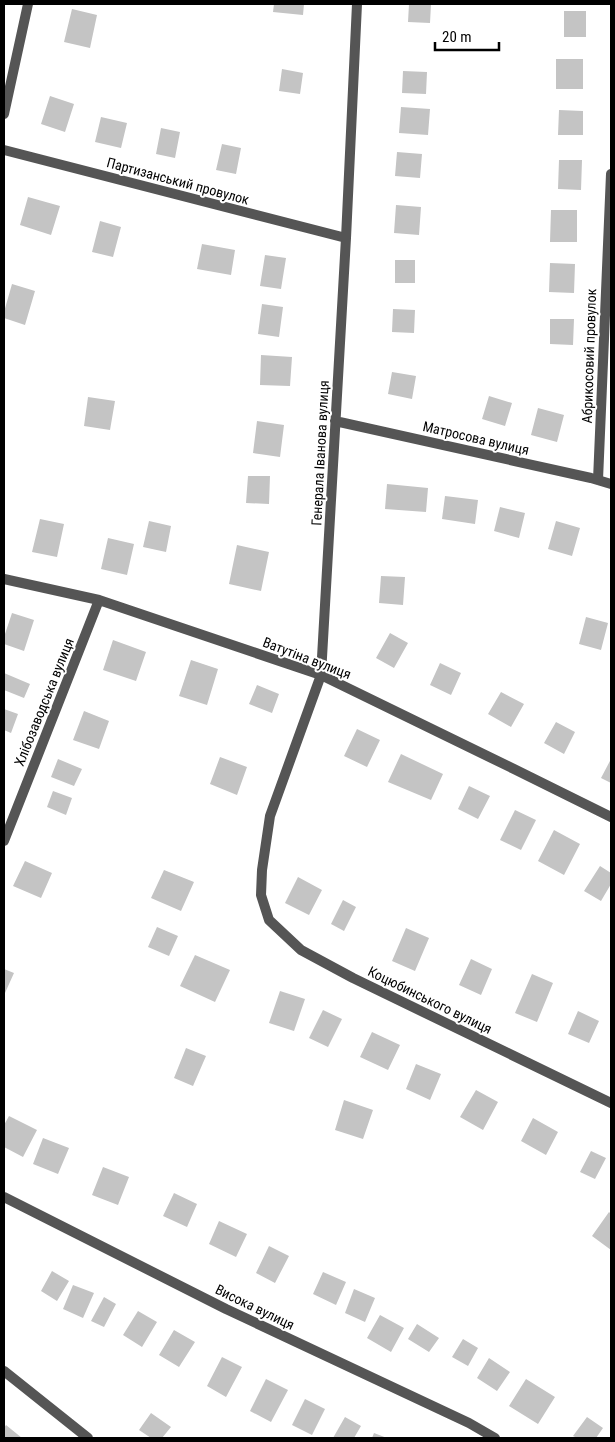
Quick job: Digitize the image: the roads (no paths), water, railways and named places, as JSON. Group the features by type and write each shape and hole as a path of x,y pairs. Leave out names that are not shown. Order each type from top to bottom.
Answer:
{"street":[{"path":"4,114 28,4"},
{"name":"Генерала Іванова вулиця","path":"261,895 262,870 270,816 321,675 346,238 357,4"},
{"name":"Партизанський провулок","path":"4,150 346,238"},
{"name":"Абрикосовий провулок","path":"598,480 610,233 611,174"},
{"name":"Матросова вулиця","path":"336,421 611,484"},
{"name":"Ватутіна вулиця","path":"4,579 99,600 321,675 611,817"},
{"name":"Хлібозаводська вулиця","path":"4,841 99,600"},
{"name":"Коцюбинського вулиця","path":"261,895 269,920 301,950 353,978 611,1103"},
{"name":"Висока вулиця","path":"4,1197 226,1309 469,1423 495,1438"},
{"path":"4,1371 88,1438"}]}
